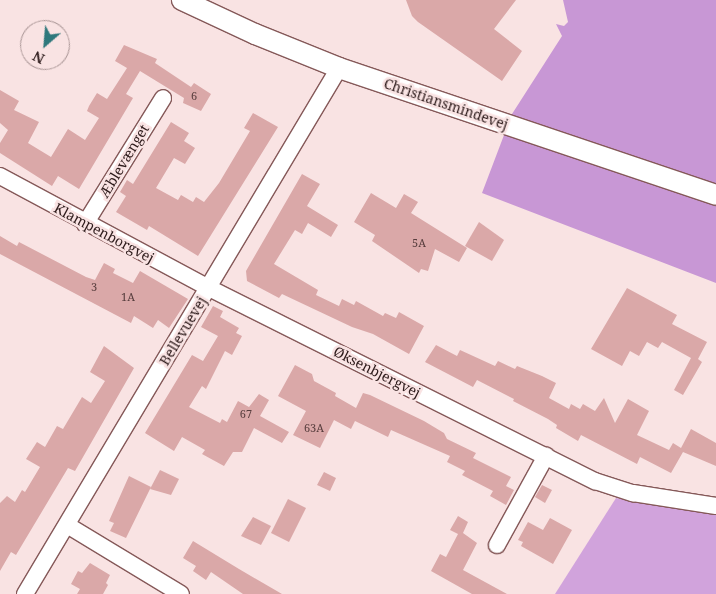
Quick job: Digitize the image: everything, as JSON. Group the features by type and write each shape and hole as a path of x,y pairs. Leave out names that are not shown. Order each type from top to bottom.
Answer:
{"street":[{"name":"Christiansmindevej","path":"182,0 255,34 339,68 716,195"},
{"name":"Bellevuevej","path":"25,594 339,68"},
{"name":"Æblevænget","path":"85,224 163,98"},
{"name":"Klampenborgvej","path":"0,176 85,224 209,288"},
{"name":"Øksenbjergvej","path":"209,288 594,481 633,494 716,506"},
{"path":"497,545 546,456"},
{"path":"67,525 181,594"}],"shaded area":[{"path":"563,0 716,0 716,283 482,193 512,114 562,36 556,24 564,26 568,22"},
{"path":"616,498 716,515 716,594 555,594"}],"building":[{"path":"406,0 516,0 494,29 522,51 502,81 418,22 412,16"},
{"path":"124,45 157,59 155,63 191,87 194,83 211,94 201,111 183,103 184,98 140,71 126,94 133,98 79,189 58,176 52,186 0,153 0,143 8,130 0,123 0,90 19,101 14,110 39,122 28,143 51,157 68,129 85,140 99,118 87,111 89,106 97,93 107,99 127,68 115,61"},
{"path":"253,113 278,127 198,256 149,226 147,230 116,212 126,196 120,192 127,180 133,184 171,122 189,133 184,141 195,148 185,164 174,158 156,188 178,200 181,195 193,202 196,197 204,202 219,183 250,131 244,128"},
{"path":"302,174 320,184 307,206 338,225 331,237 308,223 302,234 295,230 274,264 318,290 316,295 339,306 342,299 354,305 356,301 383,316 385,313 396,318 399,312 424,326 409,354 373,334 352,327 282,294 279,298 247,281 246,271"},
{"path":"371,193 396,208 404,194 418,202 411,213 467,248 459,262 435,249 428,271 421,269 419,273 372,241 375,235 354,222"},
{"path":"479,222 504,240 492,261 465,246"},
{"path":"0,236 17,246 19,242 86,277 95,280 104,263 115,269 113,273 133,283 140,271 188,299 169,328 158,320 153,328 134,316 131,323 0,254"},
{"path":"627,288 677,315 672,324 707,342 698,359 702,362 683,395 674,390 691,358 662,342 658,348 647,342 639,356 630,351 622,366 591,349"},
{"path":"213,306 223,311 220,317 239,328 236,333 242,336 232,355 225,351 206,389 202,386 189,407 220,423 222,419 227,422 238,401 249,407 259,394 269,400 260,416 289,432 282,443 254,428 242,452 233,452 224,466 202,454 205,450 182,437 174,451 145,433 192,355 203,361 218,336 201,327"},
{"path":"436,345 457,356 460,350 495,366 498,361 515,369 517,366 542,376 556,383 549,398 569,409 571,404 580,409 583,404 595,411 604,398 615,423 628,399 649,411 637,435 669,450 673,443 681,448 691,429 716,443 716,466 683,452 671,473 640,457 637,464 581,435 578,441 556,428 557,425 548,419 513,401 514,399 477,380 473,387 425,362"},
{"path":"104,346 134,368 75,471 68,468 16,555 11,552 0,571 0,503 7,496 15,502 22,490 25,492 40,467 26,459 37,442 45,447 57,426 63,429 82,397 91,403 105,381 90,372"},
{"path":"295,365 312,374 314,381 336,393 335,396 356,408 363,393 370,395 424,421 444,433 447,439 476,453 473,458 511,477 506,486 514,490 506,505 490,496 493,491 462,475 465,471 447,462 450,456 391,430 388,437 355,421 351,429 334,420 320,448 293,435 306,411 278,396"},
{"path":"160,470 179,479 171,495 150,489"},
{"path":"324,472 336,478 330,491 317,485"},
{"path":"129,476 151,487 126,538 110,531 114,523 109,521"},
{"path":"542,485 552,490 545,503 535,497"},
{"path":"288,499 306,508 289,542 271,533"},
{"path":"458,516 468,522 463,533 477,543 463,570 507,594 472,594 431,571 440,554 446,557 458,534 450,530"},
{"path":"253,517 271,526 261,545 241,536"},
{"path":"550,518 572,530 553,564 521,546 523,542 518,540 528,522 543,530"},
{"path":"193,541 282,594 243,594 211,572 206,580 193,571 196,566 183,558"},
{"path":"90,563 110,575 106,583 108,585 103,594 77,594 80,589 71,584 78,571 82,573"}]}
